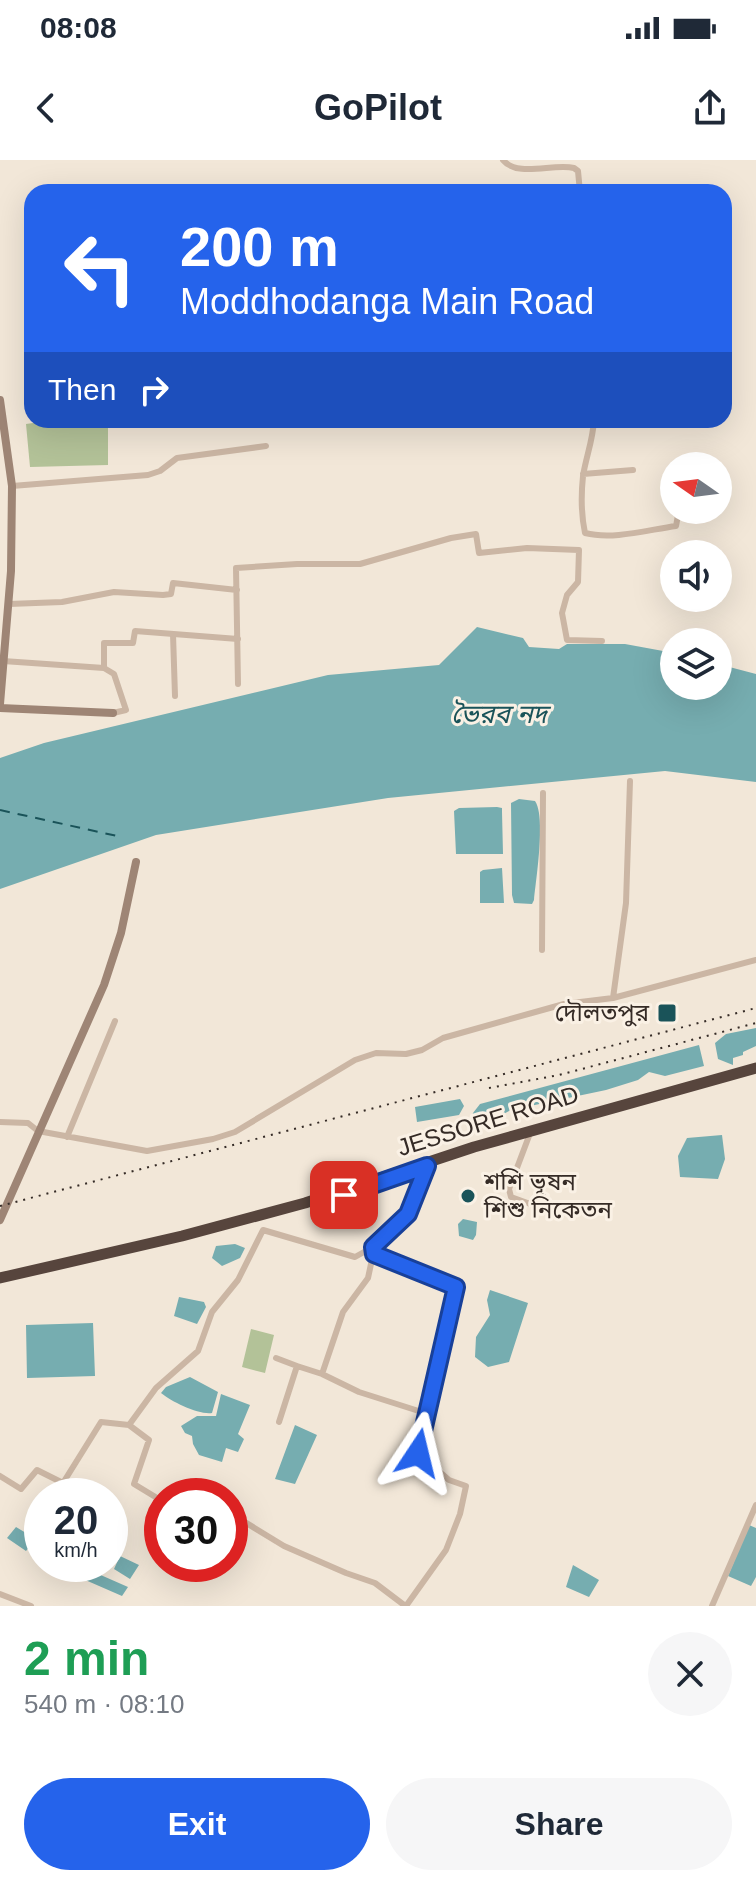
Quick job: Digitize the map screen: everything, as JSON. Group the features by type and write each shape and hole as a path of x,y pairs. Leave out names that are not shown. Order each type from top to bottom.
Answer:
{"highway":[{"name":"JESSORE ROAD","path":"0,1281 304,1209 427,1166 756,1070"},
{"name":"JESSORE ROAD","path":"0,1281 305,1203 474,1147 756,1070"}],"street":[{"path":"503,160 512,168 523,169 571,166 578,171 579,184"},
{"path":"0,400 12,486 9,604 3,661 0,706 113,713 126,710 114,674 104,668 3,661"},
{"path":"594,428 593,442 583,474 582,508 586,533 625,533 676,524"},
{"path":"12,486 148,475 160,471 177,458 266,446"},
{"path":"583,474 633,470"},
{"path":"238,684 236,568 360,564 476,534 479,553 527,548 579,550 578,582 567,595 562,613 567,640 602,641"},
{"path":"9,604 62,602 114,592 171,594 173,583 237,590"},
{"path":"104,668 104,643 133,643 135,631 238,639"},
{"path":"173,634 175,696"},
{"path":"613,998 626,903 630,781"},
{"path":"542,950 543,793"},
{"path":"0,1220 104,985 121,933 136,862"},
{"path":"0,1122 28,1123 38,1131 147,1151 213,1139 235,1132 355,1060 376,1053 406,1054 422,1050 443,1038 564,1004 613,998 756,960"},
{"path":"67,1137 115,1021"},
{"path":"529,1136 509,1189 511,1197 533,1205 542,1188"},
{"path":"129,1425 156,1388 198,1351 212,1312 238,1280 263,1230 355,1257 374,1250 408,1214 427,1166"},
{"path":"322,1374 343,1312 368,1278 374,1250"},
{"path":"248,1524 284,1546 375,1583 401,1604 446,1550 460,1514 466,1486 449,1480 418,1453 456,1287 374,1250"},
{"path":"276,1358 322,1374 359,1392 425,1413"},
{"path":"279,1422 297,1366"},
{"path":"0,1476 21,1489 37,1470 63,1483 101,1422 129,1425 149,1440 134,1484 144,1490"},
{"path":"712,1606 756,1505"},
{"path":"0,1594 31,1606"}],"green space":[{"path":"26,428 108,428 108,465 30,467"},
{"path":"251,1329 274,1335 265,1373 242,1367"}],"water":[{"name":"ভৈরব নদ","path":"477,627 523,638 529,647 559,649 567,644 625,644 660,650 660,700 732,700 732,668 756,674 756,782 665,771 388,798 156,835 0,889 0,758 44,743 328,675 439,665"},
{"path":"519,799 535,801 540,820 532,904 514,903 512,895 511,803"},
{"path":"459,808 502,808 503,854 456,854 454,811"},
{"path":"502,868 504,903 480,903 480,872"},
{"path":"756,1028 756,1046 733,1058 733,1065 718,1059 715,1043 726,1034"},
{"path":"699,1045 704,1066 665,1076 649,1072 638,1080 606,1090 511,1110 483,1125 471,1120 480,1104"},
{"path":"460,1099 464,1106 459,1115 417,1122 415,1107"},
{"path":"722,1135 725,1159 718,1179 680,1177 678,1156 687,1138"},
{"path":"463,1219 477,1222 473,1240 459,1236 458,1224"},
{"path":"235,1244 245,1248 240,1258 222,1266 212,1258 216,1246"},
{"path":"490,1290 528,1303 509,1362 488,1367 475,1357 476,1337 490,1315 487,1300"},
{"path":"179,1297 204,1302 206,1307 197,1324 174,1316"},
{"path":"93,1323 95,1376 27,1378 26,1325"},
{"path":"190,1377 218,1392 212,1413 186,1407 161,1393 166,1387"},
{"path":"221,1394 250,1405 238,1434 244,1439 238,1452 226,1448 222,1462 199,1455 192,1436 185,1433 181,1426 197,1416 216,1416"},
{"path":"295,1425 317,1435 295,1484 275,1479"},
{"path":"749,1525 756,1528 756,1577 751,1586 728,1576"},
{"path":"16,1527 24,1532 24,1550 7,1538"},
{"path":"128,1560 139,1565 128,1578"},
{"path":"573,1565 599,1580 589,1597 566,1587"},
{"path":"90,1582 117,1582 128,1587 122,1596"}],"ferry route":[{"path":"0,810 117,836"}],"railway":[{"path":"0,1206 756,1008"},
{"path":"489,1088 559,1075 756,1023"}],"place":[{"name":"দৌলতপুর","path":"667,1013"},
{"name":"শশি ভূষন শিশু নিকেতন","path":"468,1196"}],"route":[{"path":"344,1195 427,1166 408,1214 373,1247 374,1254 456,1287 418,1453"}]}
